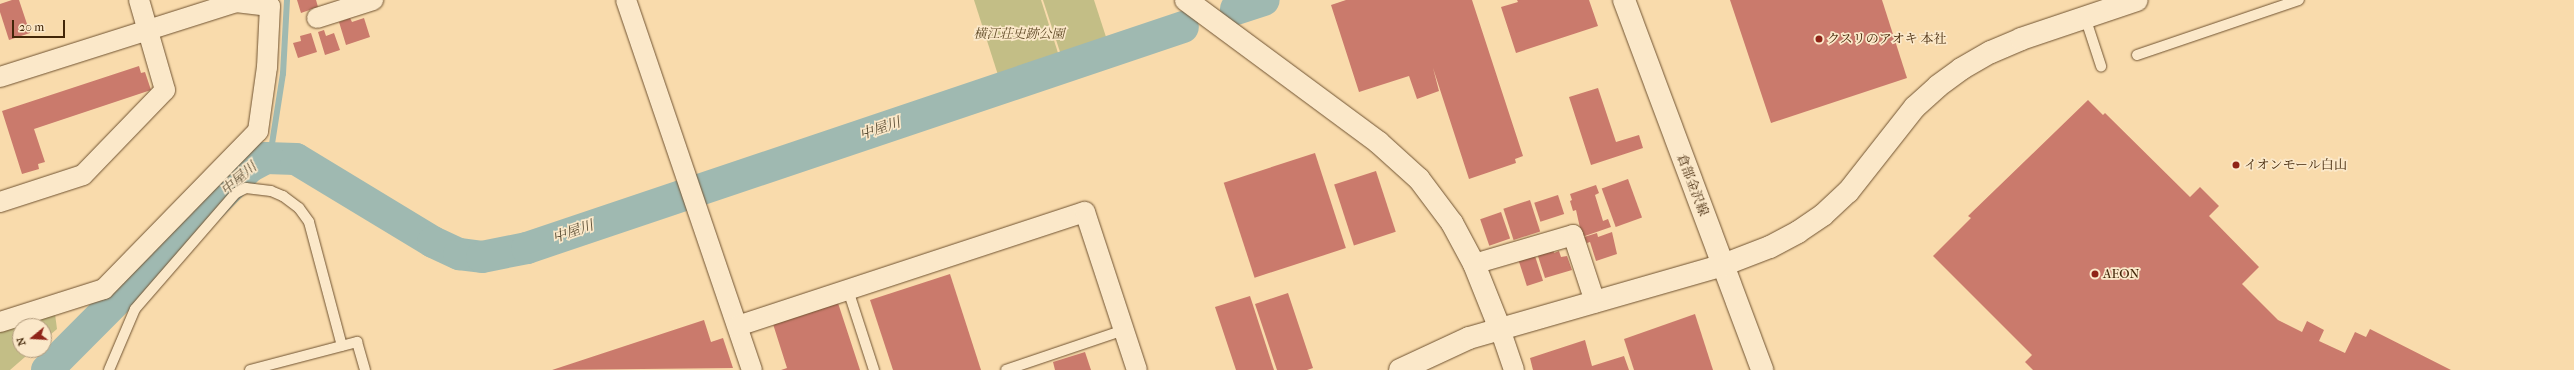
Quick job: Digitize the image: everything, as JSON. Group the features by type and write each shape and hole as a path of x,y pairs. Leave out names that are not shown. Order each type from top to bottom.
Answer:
{"street":[{"path":"0,202 83,175 165,90 140,0"},
{"path":"317,18 373,0"},
{"path":"626,0 752,370"},
{"path":"1186,0 1378,142 1419,179 1452,223 1474,264 1500,329 1514,370"},
{"name":"倉部金沢線","path":"1624,0 1762,370"},
{"path":"1400,370 1469,338 1723,265 1770,247 1798,232 1823,215 1848,192 1915,107 1938,86 1962,69 1991,52 2021,39 2137,0"},
{"path":"0,77 236,2 271,3 267,67 258,132 104,289 0,322"},
{"path":"738,326 1085,212 1137,370"},
{"path":"1474,264 1573,235 1595,302"}],"lane":[{"path":"2137,55 2299,0"},
{"path":"2085,17 2101,66"},
{"path":"109,370 135,309 236,193 246,188 271,190 283,196 299,208 309,222 342,346"},
{"path":"848,290 874,370"},
{"path":"1006,370 1124,330"},
{"path":"250,370 357,342 365,370"}],"green space":[{"name":"横江荘史跡公園","path":"974,0 1041,0 1059,56 998,75"},
{"path":"1043,0 1094,0 1107,40 1061,55"},
{"path":"55,314 57,329 52,333 52,318 43,318"},
{"path":"12,328 12,358 24,358 10,370 0,370 0,332"}],"building":[{"path":"12,0 19,0 30,33 9,40 0,12 0,4"},
{"path":"297,0 316,0 318,7 301,13"},
{"path":"1346,0 1472,0 1523,156 1515,159 1516,163 1469,179 1433,68 1439,91 1417,99 1409,76 1359,92 1331,5"},
{"path":"1517,0 1589,0 1598,26 1516,53 1501,7 1518,2"},
{"name":"クスリのアオキ 本社","path":"1730,0 1882,0 1907,78 1771,123"},
{"path":"350,18 352,22 364,18 370,37 346,45 339,22"},
{"path":"324,30 326,36 334,33 340,50 325,55 318,32"},
{"path":"311,33 317,52 298,58 293,43 301,41 300,36"},
{"path":"139,66 141,73 145,72 151,90 34,129 45,162 38,164 39,169 22,174 2,111"},
{"path":"1598,88 1616,142 1639,135 1643,148 1591,165 1569,97"},
{"path":"2088,100 2103,115 2105,113 2190,197 2200,187 2219,206 2209,216 2259,267 2242,284 2278,320 2302,332 2307,321 2324,330 2319,341 2345,353 2355,332 2366,337 2370,329 2451,370 2033,370 2025,362 2032,355 1933,256 1971,218 1968,216"},
{"path":"1315,153 1346,248 1255,278 1224,183"},
{"path":"1376,171 1396,232 1354,245 1334,185"},
{"path":"1628,179 1642,218 1616,227 1602,189"},
{"path":"1596,185 1599,193 1595,195 1603,221 1608,219 1611,227 1582,237 1576,210 1573,211 1570,201 1572,200 1570,194"},
{"path":"1558,195 1564,214 1540,222 1534,203"},
{"path":"1530,200 1540,231 1514,240 1503,209"},
{"path":"1501,212 1510,238 1489,246 1480,219"},
{"path":"1612,232 1617,254 1596,261 1590,242 1587,243 1584,237 1597,233 1598,237"},
{"path":"1553,248 1554,253 1559,251 1561,257 1567,256 1572,270 1545,278 1537,253"},
{"path":"1535,256 1543,281 1527,286 1519,261"},
{"path":"950,274 981,370 893,370 870,300"},
{"path":"1288,293 1313,368 1307,370 1277,370 1255,304"},
{"path":"1250,296 1274,370 1236,370 1215,307"},
{"path":"838,303 860,370 781,370 787,368 773,324"},
{"path":"1695,314 1713,370 1634,370 1624,339"},
{"path":"704,320 711,342 723,338 733,368 552,370"},
{"path":"1585,340 1592,366 1624,356 1629,370 1533,370 1530,358"},
{"path":"1085,352 1091,370 1055,370 1053,362"}],"waterway":[{"path":"272,144 283,74 287,0"},
{"name":"中屋川","path":"1236,9 1264,0"},
{"name":"中屋川","path":"47,370 249,167 266,158 296,159 433,242 459,254 482,257 527,248 1183,27"},
{"name":"中屋川","path":"266,158 268,153"}],"place":[{"name":"クスリのアオキ 本社","path":"1819,39"},
{"name":"イオンモール白山","path":"2236,165"},
{"name":"AEON","path":"2095,274"}]}
